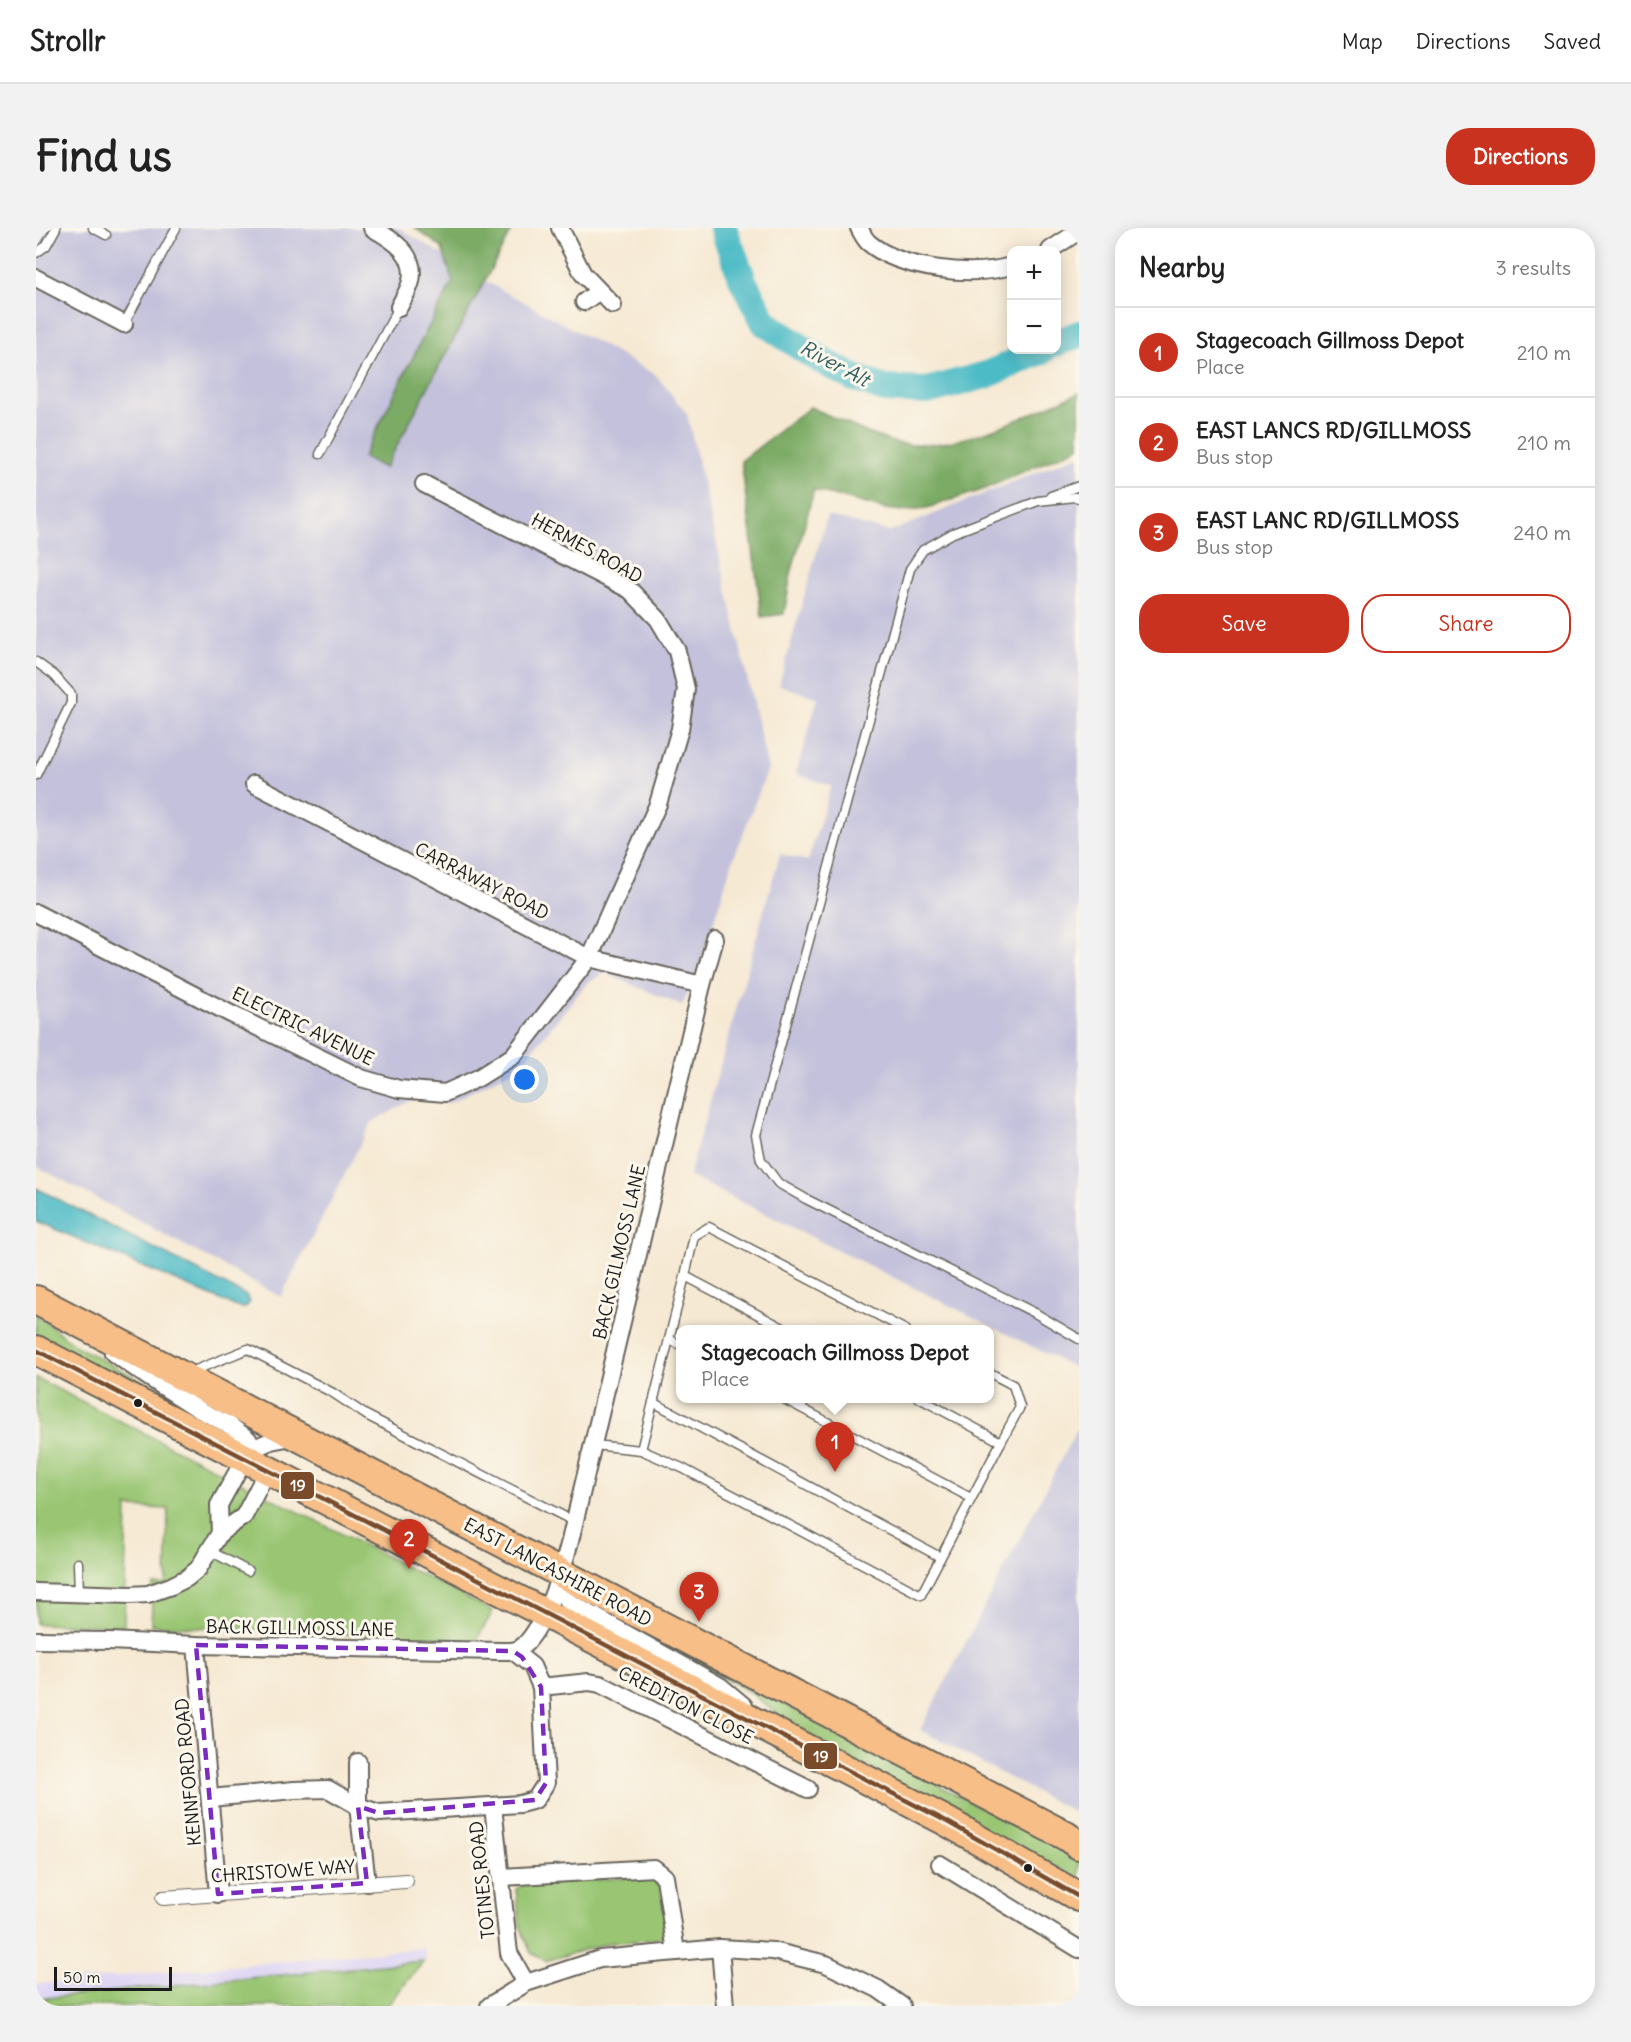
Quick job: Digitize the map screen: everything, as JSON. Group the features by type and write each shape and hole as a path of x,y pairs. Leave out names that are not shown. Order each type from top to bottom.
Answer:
{"highway":[{"name":"EAST LANCASHIRE ROAD","path":"41,1303 1075,1840"},
{"path":"36,1350 254,1458 544,1613 944,1820 1079,1897"}],"street":[{"path":"372,228 390,237 406,253 411,267 411,282 399,307"},
{"path":"560,228 583,274 614,305"},
{"path":"859,228 868,243 898,259 951,272 998,270 1007,267"},
{"path":"1056,246 1079,231"},
{"path":"36,278 124,324"},
{"path":"584,302 599,291"},
{"name":"HERMES ROAD","path":"424,484 630,590 658,619 677,651 686,689 680,729 658,804 589,958"},
{"name":"CARRAWAY ROAD","path":"254,784 589,958 702,985"},
{"name":"ELECTRIC AVENUE","path":"36,913 361,1078 399,1089 445,1093 478,1078 513,1056 589,958"},
{"name":"BACK GILMOSS LANE","path":"544,1613 575,1522 702,985 715,939"},
{"path":"36,1592 130,1595 160,1591 187,1578 198,1569 220,1533 244,1516 261,1483 248,1438 148,1377 41,1303"},
{"path":"220,1533 219,1505 254,1458 282,1438 298,1436"},
{"path":"559,1573 560,1591 569,1602 720,1686 774,1732"},
{"path":"210,1798 328,1789 358,1806 380,1813 493,1806 535,1800 546,1783 541,1687 532,1666 513,1651 532,1636 544,1613"},
{"name":"BACK GILLMOSS LANE","path":"36,1640 513,1651"},
{"name":"KENNFORD ROAD","path":"196,1645 218,1894"},
{"name":"CREDITON CLOSE","path":"541,1687 589,1682 600,1684 808,1789"},
{"path":"358,1762 358,1806 367,1883"},
{"name":"TOTNES ROAD","path":"493,1806 509,1953 526,1983"},
{"path":"940,1864 1079,1949"},
{"path":"502,1877 654,1868 665,1877 676,1952"},
{"name":"CHRISTOWE WAY","path":"163,1898 406,1881"},
{"path":"720,1948 724,2006"},
{"path":"489,2006 526,1983 600,1959 720,1948 773,1951 826,1964 878,1989 902,2006"}],"lane":[{"path":"36,253 46,246 56,228"},
{"path":"93,228 106,235"},
{"path":"124,324 176,228"},
{"path":"320,454 399,307"},
{"path":"1079,486 953,533 923,550 910,569 756,1135 760,1160 778,1183 1035,1313 1079,1339"},
{"path":"1038,501 1079,498"},
{"path":"36,662 54,675 71,694 71,704 36,775"},
{"path":"641,1450 694,1236 709,1227 898,1325"},
{"path":"685,1276 779,1325"},
{"path":"669,1339 676,1343"},
{"path":"179,1376 248,1350 333,1393 366,1415 575,1522"},
{"path":"594,1445 641,1450 682,1468 921,1595 1020,1407 1013,1385 994,1375"},
{"path":"654,1402 940,1557"},
{"path":"791,1403 971,1498"},
{"path":"928,1403 1001,1442"},
{"path":"210,1551 248,1571"},
{"path":"78,1563 79,1594"}],"highlighted area":[{"path":"196,1645 513,1651 522,1657 541,1687 546,1783 535,1800 379,1813 358,1806 367,1883 218,1894"}],"shaded area":[{"path":"36,228 399,228 489,283 656,375 687,414 768,769 733,860 700,965 682,1006 605,973 587,983 519,1067 449,1103 412,1100 372,1122 281,1297 36,1166"},
{"path":"1079,455 1079,1370 994,1328 994,1325 989,1325 689,1176 780,854 808,861 831,786 796,774 818,698 779,685 827,516 890,532"},
{"path":"1079,1425 1079,1815 920,1730"},
{"path":"424,1948 426,1958 383,2006 36,2006 36,1984"}],"green space":[{"path":"415,228 513,228 385,468 363,457 453,282 442,248"},
{"path":"1079,393 1079,447 982,490 927,508 904,511 885,509 814,490 791,574 784,614 762,617 741,461 810,407 894,442 926,445 948,442 994,429"},
{"path":"36,1314 76,1346 198,1413 194,1419 36,1337"},
{"path":"36,1378 493,1611 476,1641 151,1625 153,1585 166,1584 168,1509 127,1507 124,1626 36,1624"},
{"path":"573,1593 1079,1859 1079,1882 794,1728 748,1691 579,1602"},
{"path":"648,1876 661,1887 666,1929 660,1939 608,1943 546,1961 531,1953 520,1926 516,1889 522,1885"},
{"path":"424,1961 387,2006 36,2006 36,1999"}],"water":[{"path":"36,1188 247,1296 250,1302 245,1308 237,1307 36,1221"}],"waterway":[{"name":"River Alt","path":"723,228 744,283 765,323 812,355 852,377 885,389 927,391 986,375 1034,354"},
{"name":"River Alt","path":"1061,341 1079,334"}],"transit line":[{"name":"19","path":"36,1350 944,1820 1079,1897"}],"place":[{"name":"Stagecoach Gillmoss Depot","path":"835,1472"},
{"name":"EAST LANCS RD/GILLMOSS","path":"409,1569"},
{"name":"EAST LANC RD/GILLMOSS","path":"699,1622"}]}
